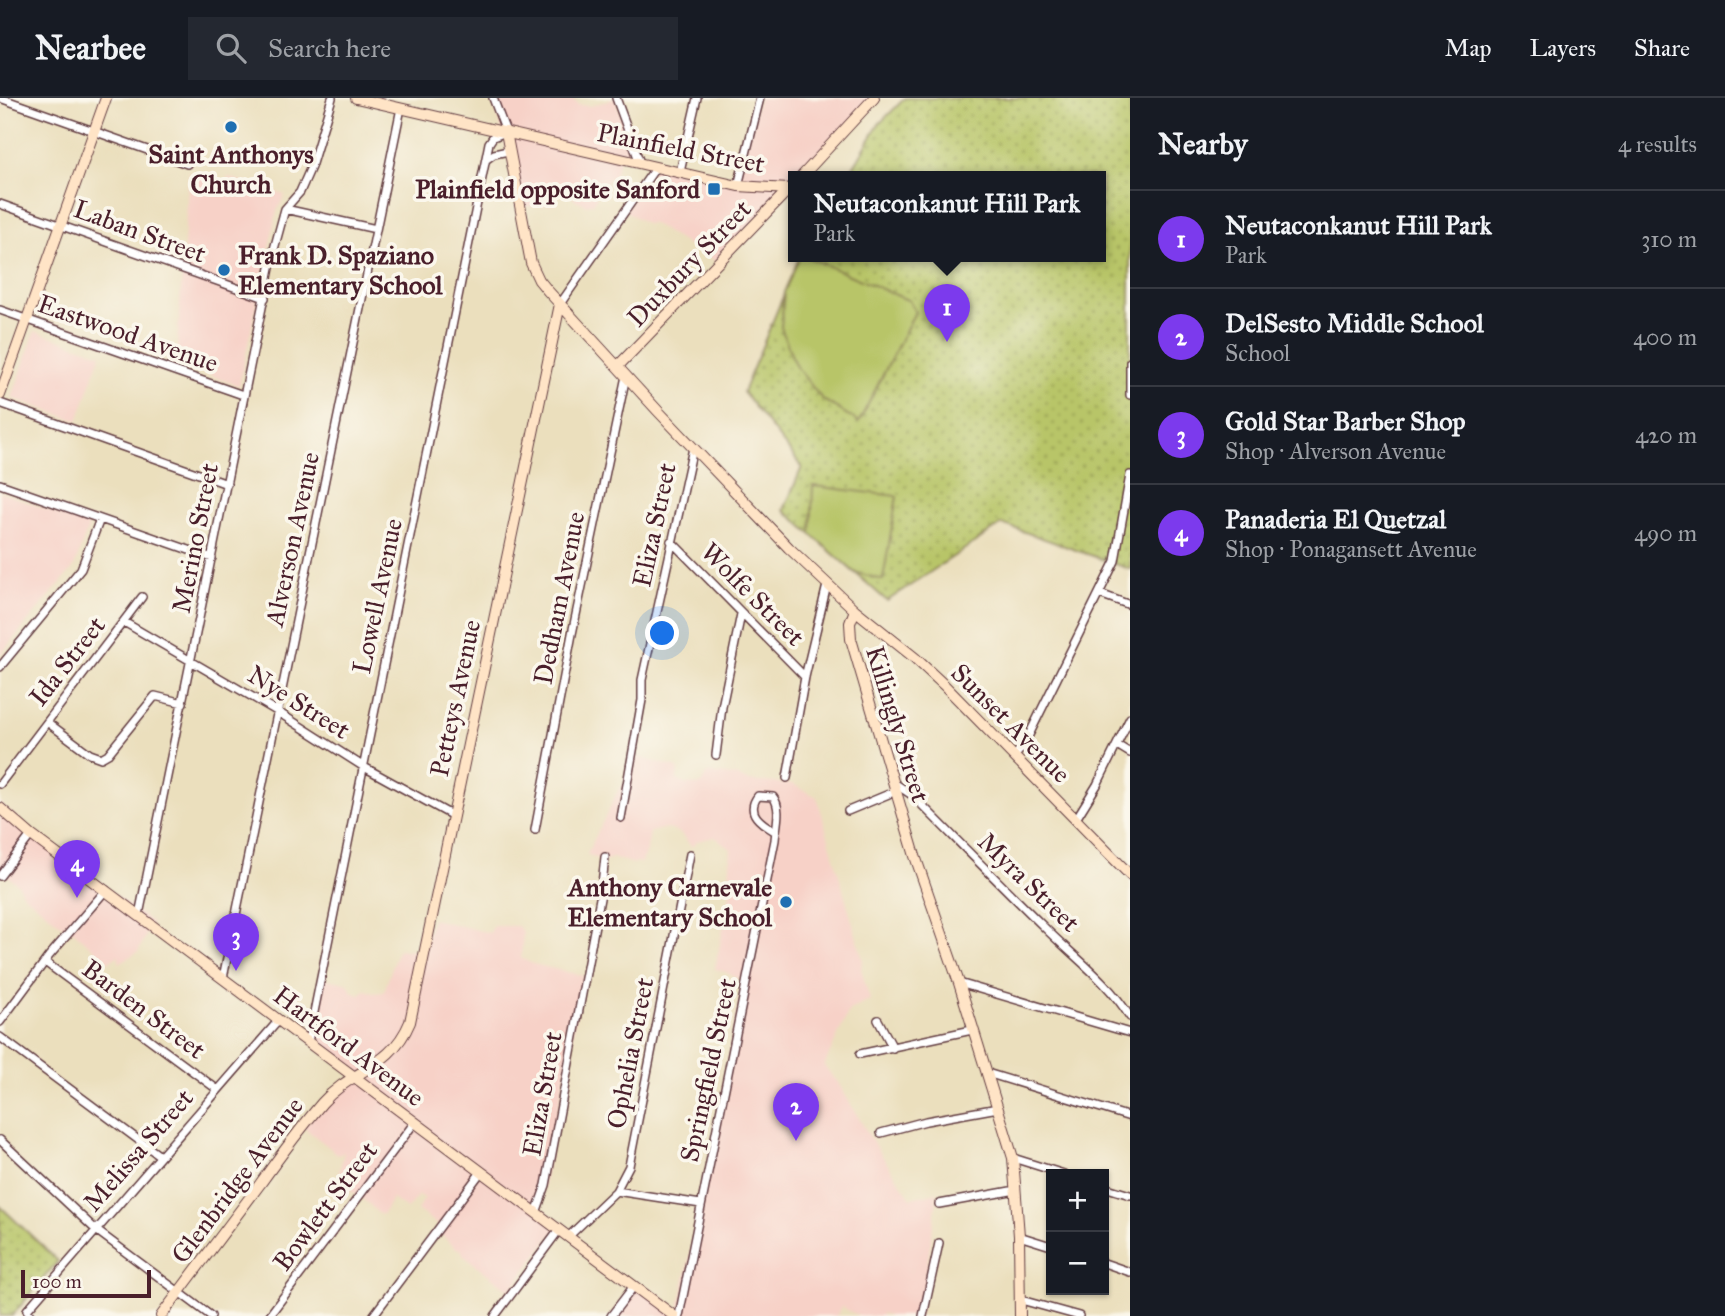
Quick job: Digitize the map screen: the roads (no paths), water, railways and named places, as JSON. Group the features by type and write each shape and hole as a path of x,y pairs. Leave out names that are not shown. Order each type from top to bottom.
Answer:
{"main road":[{"path":"0,395 106,98"},
{"name":"Plainfield Street","path":"356,98 381,101 401,108 738,186 788,187"},
{"name":"Plainfield Street","path":"807,171 874,98"},
{"path":"506,132 531,263 539,280 693,447 827,585 855,610"},
{"name":"Duxbury Street","path":"618,366 788,190"},
{"name":"Petteys Avenue","path":"355,1077 393,1051 410,1022 560,304"},
{"name":"Sunset Avenue","path":"855,610 915,658 1130,875"},
{"name":"Killingly Street","path":"855,610 850,624 850,639 915,856 959,984 1013,1158 1019,1236 1020,1316"},
{"name":"Hartford Avenue","path":"0,808 31,835 676,1316"},
{"name":"Glenbridge Avenue","path":"161,1316 297,1133 339,1086 355,1077"}],"street":[{"path":"0,98 187,164"},
{"name":"Merino Street","path":"139,915 273,253 285,209 300,192 307,176 332,98"},
{"path":"494,98 506,132"},
{"path":"616,98 640,163"},
{"path":"680,172 697,98"},
{"path":"738,186 760,98"},
{"name":"Alverson Avenue","path":"223,978 401,108"},
{"name":"Lowell Avenue","path":"308,1042 489,143 493,137 506,132"},
{"path":"486,159 509,151"},
{"path":"560,304 656,167"},
{"name":"Laban Street","path":"0,204 265,298"},
{"path":"285,209 376,229"},
{"name":"Eastwood Avenue","path":"0,310 243,395"},
{"path":"1130,362 1130,395"},
{"name":"Dedham Avenue","path":"535,831 572,634 626,375"},
{"path":"0,403 226,484"},
{"name":"Eliza Street","path":"621,818 642,700 642,680 693,447"},
{"path":"1014,756 1025,743 1100,594 1117,552 1130,475"},
{"path":"0,484 212,558"},
{"path":"0,667 81,569 100,519"},
{"name":"Wolfe Street","path":"671,541 805,677"},
{"path":"786,778 805,677 827,585"},
{"path":"1100,594 1130,606"},
{"name":"Ida Street","path":"0,784 142,597"},
{"path":"716,755 722,707 741,614"},
{"name":"Nye Street","path":"124,622 364,766 453,816"},
{"path":"47,722 90,754 101,758 108,754 155,696 183,703"},
{"path":"1076,819 1088,802 1130,718"},
{"path":"1117,745 1130,753"},
{"path":"848,811 894,787"},
{"name":"Myra Street","path":"894,787 912,795 1046,930 1086,965 1122,1003 1130,1017"},
{"name":"Springfield Street","path":"676,1316 748,979 776,832 778,803 774,797 758,796 753,802 752,810 756,817 776,832"},
{"path":"0,876 31,835"},
{"name":"Ophelia Street","path":"495,1316 564,1233 616,1191 629,1166 690,854"},
{"name":"Eliza Street","path":"536,1213 546,1185 601,893 605,857"},
{"path":"0,1022 45,962 106,890"},
{"name":"Barden Street","path":"45,962 218,1090"},
{"path":"959,984 1130,1033"},
{"name":"Melissa Street","path":"31,1312 96,1230 279,1020"},
{"path":"878,1020 893,1048"},
{"path":"860,1054 972,1030"},
{"path":"0,1037 160,1156"},
{"path":"987,1073 1130,1117"},
{"path":"881,1133 926,1121 998,1108"},
{"name":"Bowlett Street","path":"269,1316 415,1122"},
{"path":"0,1140 96,1230 211,1316"},
{"path":"1013,1158 1048,1169"},
{"path":"373,1316 481,1172"},
{"path":"939,1204 1016,1189"},
{"path":"1109,1189 1130,1195"},
{"path":"616,1191 701,1204"},
{"path":"1019,1236 1046,1244"},
{"path":"923,1316 939,1243"},
{"path":"1109,1265 1130,1272"},
{"path":"611,1316 634,1286"},
{"path":"1021,1300 1079,1316"}],"place":[{"name":"Saint Anthonys Church","path":"231,127"},
{"name":"Plainfield opposite Sanford","path":"714,189"},
{"name":"Frank D. Spaziano Elementary School","path":"224,270"},
{"name":"Neutaconkanut Hill Park","path":"947,342"},
{"name":"Panaderia El Quetzal","path":"77,898"},
{"name":"Anthony Carnevale Elementary School","path":"786,902"},
{"name":"Gold Star Barber Shop","path":"236,971"},
{"name":"DelSesto Middle School","path":"796,1141"}]}
